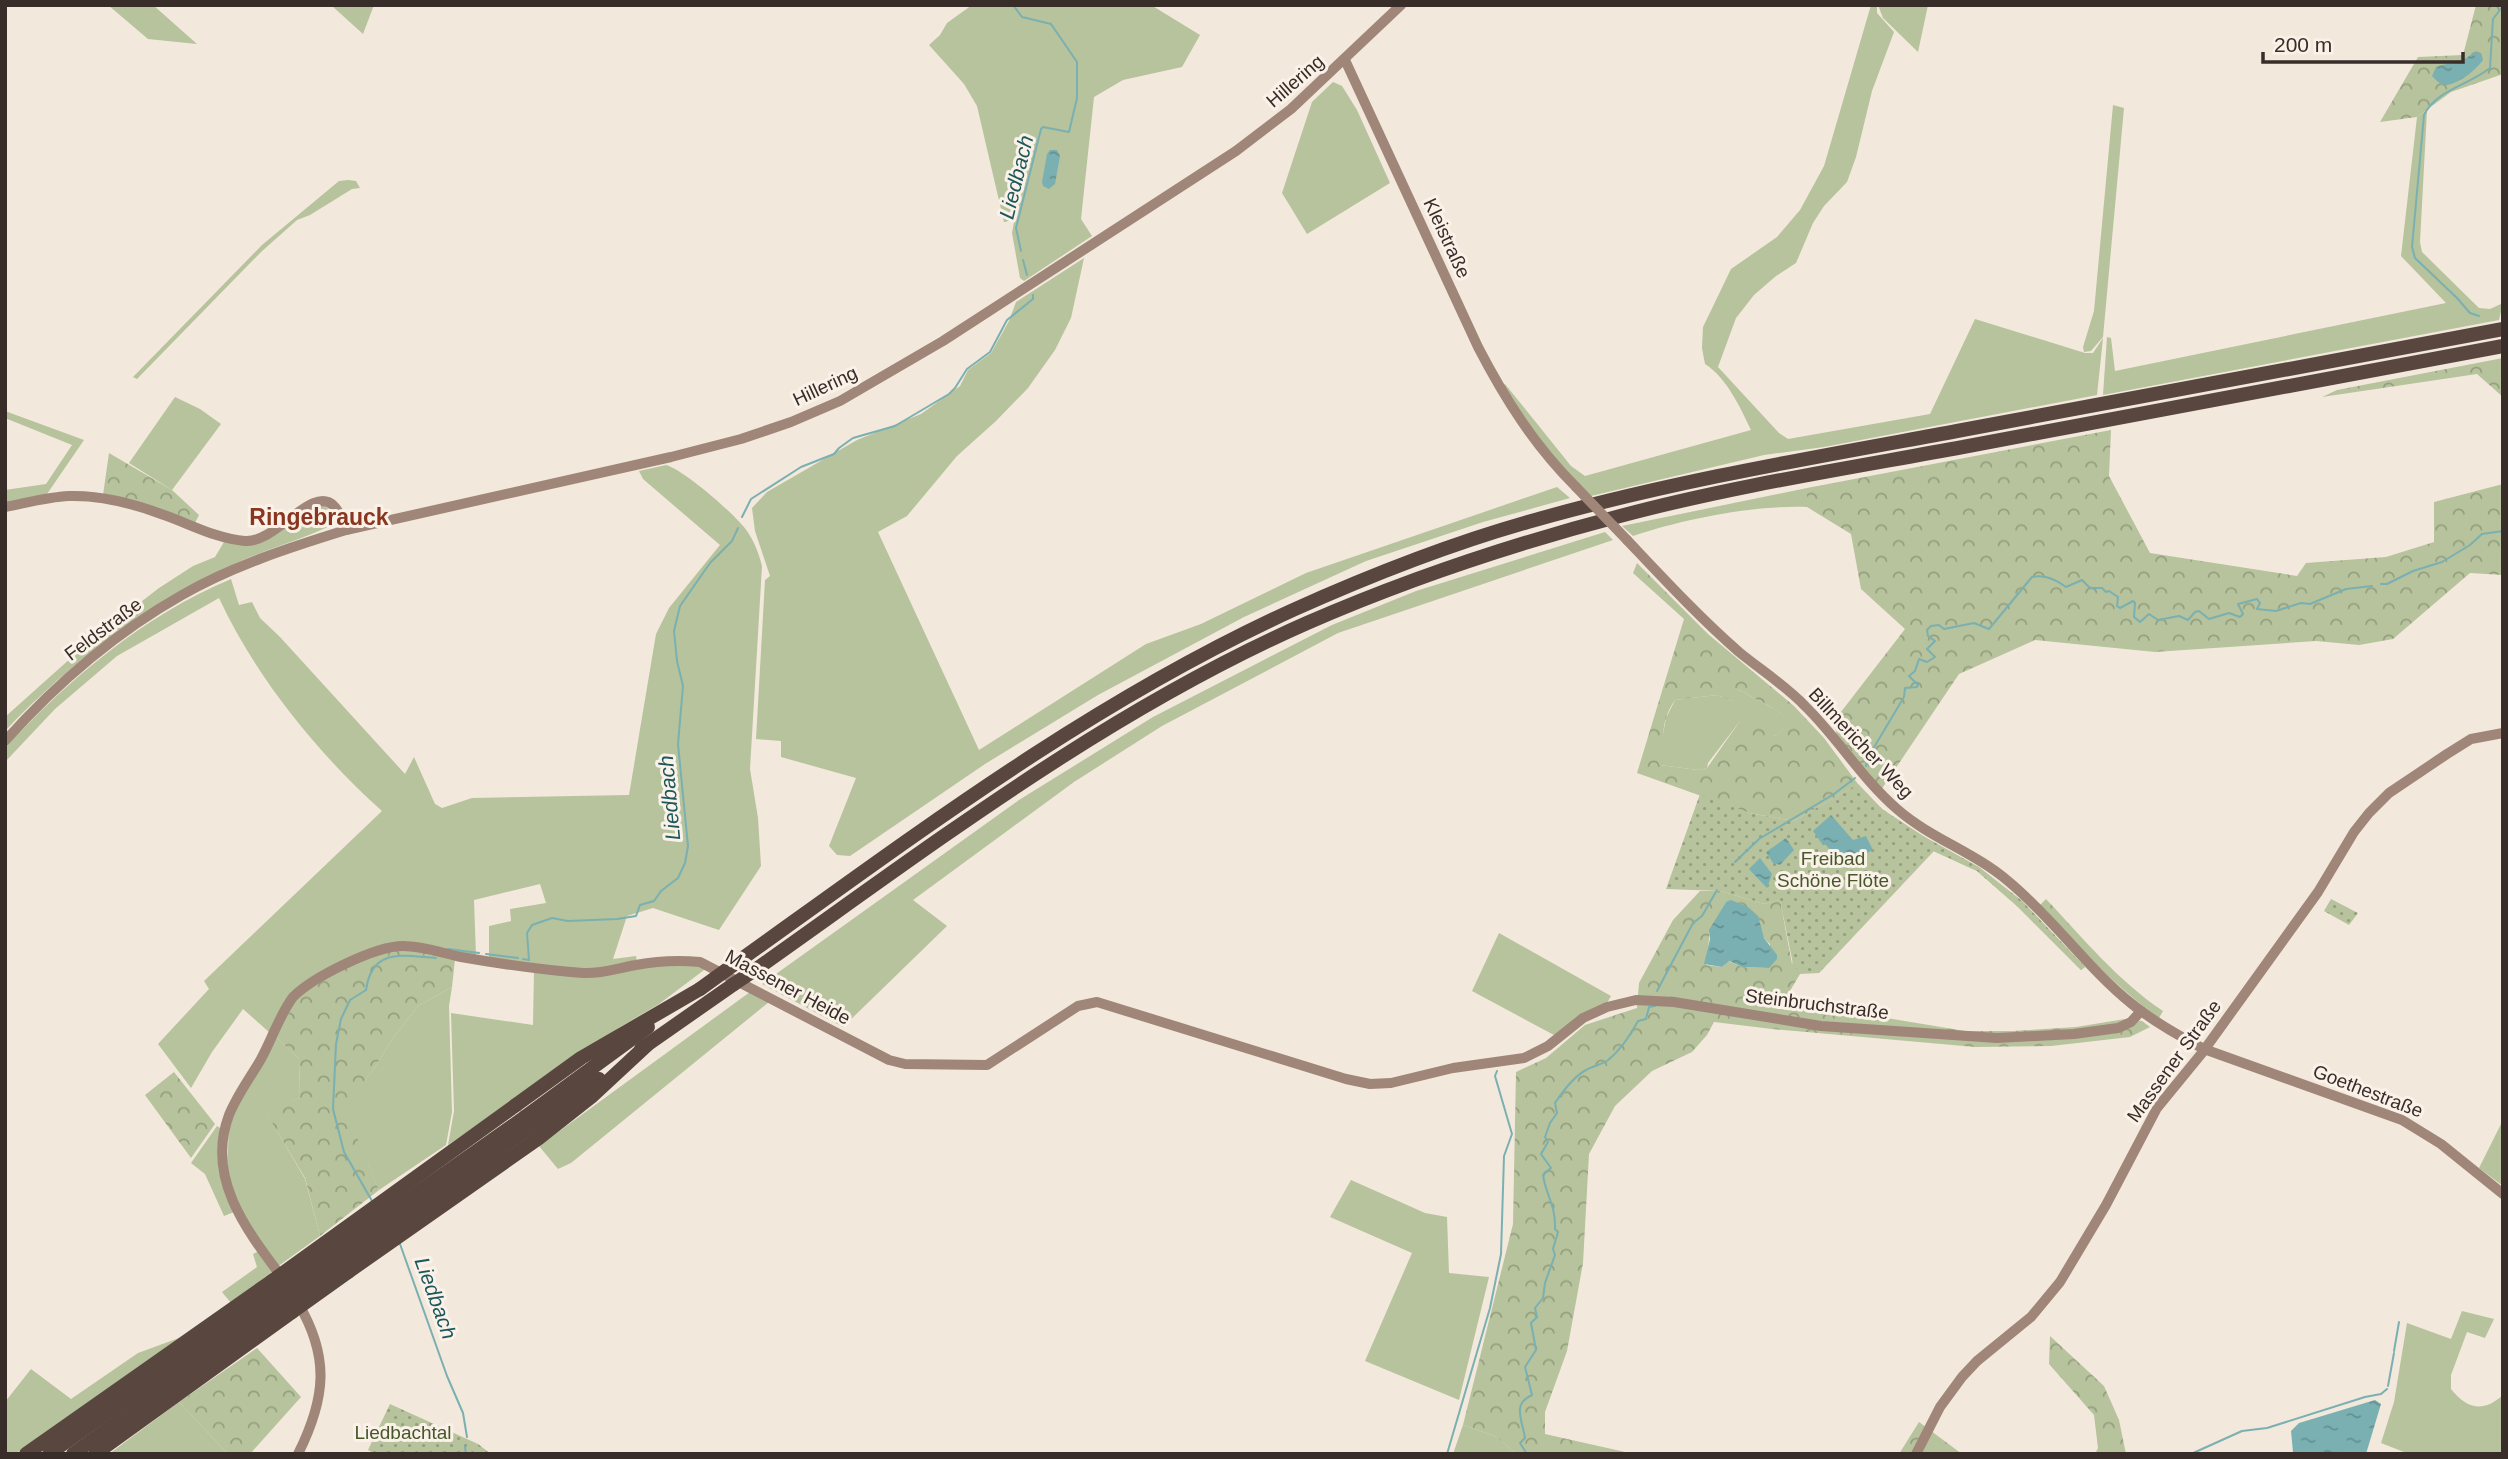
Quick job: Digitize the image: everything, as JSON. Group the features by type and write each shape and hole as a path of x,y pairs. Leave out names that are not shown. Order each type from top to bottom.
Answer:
{"highway":[{"path":"49,1454 282,1296 528,1121 581,1058 700,989 985,786 1119,701 1241,635 1296,609 1463,542 1563,513 1759,467 2503,329"},
{"path":"73,1454 282,1296 528,1121 647,1045 988,805 1128,716 1248,651 1303,625 1378,593 1472,559 1625,514 1760,485 2503,346"},
{"path":"26,1454 282,1296"},
{"path":"96,1454 282,1296"}],"street":[{"path":"1345,60 1401,5"},
{"name":"Kleistraße","path":"1345,60 1499,388 1523,427 1576,487"},
{"name":"Hillering","path":"239,569 294,546 346,530 741,439 840,401 943,341 1236,151 1291,109 1345,60"},
{"name":"Billmericher Weg","path":"1576,487 1730,643 1803,704 1838,741 1879,793 1937,837 1982,861 2010,882 2106,980 2141,1011 2204,1049"},
{"path":"5,507 52,498 89,497 152,510 218,535 248,541 262,538 312,502 324,500 337,510 346,530"},
{"name":"Feldstraße","path":"5,741 34,709 79,668 128,629 183,594 239,569"},
{"name":"Massener Straße","path":"1916,1454 1940,1407 1962,1377 1977,1361 2031,1317 2049,1297 2106,1205 2157,1108 2204,1049 2318,892 2354,832 2369,813 2389,793 2471,739 2503,733"},
{"name":"Massener Heide","path":"299,1454 320,1396 322,1369 317,1343 292,1291 236,1211 225,1181 222,1147 233,1107 289,1003 305,986 362,956 390,948 422,948 494,963 583,973 676,961 700,962 889,1060 905,1065 987,1065 1078,1006 1097,1002 1346,1079 1370,1084 1391,1083 1453,1068 1499,1061"},
{"name":"Steinbruchstraße","path":"1499,1061 1533,1055 1583,1018 1607,1007 1636,1000 1674,1002 1821,1026 1997,1038 2074,1034 2118,1028 2131,1022 2141,1011"},
{"name":"Goethestraße","path":"2204,1049 2402,1120 2441,1144 2503,1194"}],"green space":[{"path":"108,5 153,5 197,44 148,39"},
{"path":"331,5 374,5 363,34"},
{"path":"972,5 1151,5 1200,35 1182,67 1123,80 1094,97 1081,219 1092,236 1024,281 1020,278 1012,233 1029,136 1023,133 1009,221 1004,222 977,106 964,84 929,45 940,35 947,23"},
{"path":"1871,5 1877,5 1877,13 1894,32 1872,91 1847,182 1824,206 1813,223 1796,263 1754,295 1736,318 1718,367 1779,433 1788,439 1930,414 1975,319 2085,353 2093,353 2103,338 2097,395 1824,447 1764,455 1591,496 1559,465 1501,387 1505,384 1571,466 1585,476 1751,430 1726,385 1705,364 1702,348 1703,327 1731,269 1777,237 1800,210 1824,166"},
{"path":"1878,5 1928,5 1918,52 1883,18"},
{"path":"2476,5 2503,5 2503,74 2451,92 2417,117 2380,122 2418,57 2463,55"},
{"path":"1333,82 1342,86 1357,110 1390,183 1307,234 1282,193 1312,102"},
{"path":"2113,105 2124,108 2103,337 2091,351 2084,352 2083,347 2094,311"},
{"path":"2427,110 2420,242 2422,252 2479,308 2490,309 2503,303 2499,320 2103,395 2107,337 2111,338 2115,371 2446,303 2401,256 2417,117"},
{"path":"339,181 356,181 360,188 352,189 297,220 261,252 137,379 133,377 262,245"},
{"path":"1084,258 1071,318 1055,350 1028,388 957,456 907,516 878,532 979,750 1146,644 1201,624 1306,573 1557,487 1570,498 1483,522 1366,561 1244,617 1098,695 985,764 850,856 837,855 829,846 856,778 781,757 781,741 756,739 765,580 770,576 755,531 752,508 767,492 857,440 921,414 960,386 968,370 991,353 1016,302"},
{"path":"2503,358 2503,397 2477,374 2322,397 2337,390"},
{"path":"175,397 200,409 221,424 172,490 129,463"},
{"path":"5,411 84,440 47,494 5,503 5,490 46,484 72,445 5,418"},
{"path":"2111,430 2109,476 2150,553 2297,576 2306,563 2386,557 2434,542 2434,502 2503,484 2503,575 2470,573 2393,639 2359,645 2316,641 2155,652 2035,640 1959,674 1879,793 1838,741 1834,721 1905,629 1861,589 1851,534 1807,507 1807,488"},
{"path":"109,453 172,490 199,515 195,523 103,495"},
{"path":"666,465 696,484 741,523 754,543 762,566 750,769 758,818 761,866 719,930 653,908 627,916 613,959 636,956 637,963 596,971 489,959 489,926 511,921 510,909 546,903 540,884 474,900 476,957 448,951 270,1033 243,1009 212,1052 191,1088 158,1044 209,989 204,981 382,811 335,765 290,712 251,656 219,598 117,656 55,709 5,762 5,748 55,697 109,651 168,611 231,579 239,605 252,602 260,618 405,774 414,757 435,804 442,808 472,798 629,795 656,634 669,608 720,545 643,479 639,471"},
{"path":"1807,488 1807,507 1764,508 1719,514 1633,536 1622,526"},
{"path":"320,504 328,508 333,515 330,526 236,563 142,615 85,657 5,731 5,717 72,657 100,626 106,629 159,588 193,566 215,557 224,542 263,542"},
{"path":"1605,532 1613,540 1338,633 1162,726 1074,782 913,900 947,926 843,1027 762,984 1019,800 1153,717 1332,625 1416,591"},
{"path":"1637,563 1708,634 1794,706 1882,809 1976,871 1933,851 1819,973 1800,974 1784,1001 1965,1031 2076,1027 2125,1019 2142,1021 2150,1027 2130,1037 2051,1046 1975,1047 1714,1022 1692,1052 1652,1071 1615,1106 1589,1154 1583,1263 1567,1351 1545,1412 1545,1434 1634,1454 1516,1454 1497,1437 1463,1425 1513,1224 1516,1072 1546,1058 1585,1025 1637,1008 1639,983 1673,920 1700,891 1721,891 1764,904 1780,900 1792,964 1853,787 1794,821 1749,813 1637,773 1684,619 1633,573","holes":["1740,690 1791,722 1775,736 1752,720 1740,721 1707,768 1698,770 1660,765 1658,761 1666,754 1664,726 1675,700 1717,695 1732,701 1737,700 1737,691","1726,902 1741,906 1755,915 1763,936 1770,944 1769,968 1742,967 1728,961 1722,967 1706,965 1710,930"]},
{"path":"1740,690 1775,709 1792,722 1775,736 1740,721 1707,768 1698,770 1660,765 1658,761 1666,718 1675,700 1717,695 1732,701"},
{"name":"Freibad Schöne Flöte","path":"1858,784 1882,809 1916,832 1979,867 2021,900 2085,967 2081,970 2017,906 1977,871 1934,851 1819,973 1800,973 1793,964 1780,900 1764,904 1721,891 1666,889 1700,794 1749,813 1794,821"},
{"path":"1978,872 2021,900 2085,967 2081,970 2017,906"},
{"path":"2046,899 2116,973 2163,1011 2159,1018 2112,979 2068,935 2040,905"},
{"path":"2331,899 2358,913 2349,925 2324,911"},
{"path":"1499,933 1611,996 1607,1003 1554,1035 1472,991"},
{"path":"402,949 455,959 452,987 418,1006 344,1106 379,1190 320,1236 305,1178 265,1111 300,1098 299,1059 275,1036 301,993 363,958"},
{"path":"676,963 708,967 659,1004 620,1027 448,1145 454,1111 451,1013 533,1025 534,969 582,975"},
{"path":"452,987 449,1006 452,1112 446,1145 379,1190 343,1106 373,1070 418,1006"},
{"path":"750,992 769,1002 571,1163 558,1169 539,1146"},
{"path":"275,1036 299,1059 300,1098 266,1112 305,1179 320,1236 277,1267 247,1223 227,1176 229,1123"},
{"path":"174,1072 215,1124 191,1158 145,1095"},
{"path":"2503,1120 2503,1186 2479,1168"},
{"path":"217,1126 222,1129 234,1212 224,1216 205,1174 191,1163"},
{"path":"1351,1180 1425,1213 1447,1217 1449,1273 1489,1277 1459,1400 1365,1361 1412,1253 1330,1217"},
{"path":"259,1251 273,1271 231,1303 222,1292 257,1267 253,1254"},
{"path":"2462,1311 2494,1319 2485,1338 2467,1332 2451,1375 2451,1389 2463,1401 2476,1406 2489,1404 2503,1395 2503,1454 2409,1454 2381,1443 2394,1402 2407,1323 2451,1339"},
{"path":"2050,1336 2104,1386 2119,1420 2126,1454 2095,1454 2098,1448 2094,1415 2049,1364"},
{"path":"179,1338 15,1454 5,1454 5,1402 31,1369 71,1399 138,1353"},
{"path":"257,1348 301,1397 250,1454 228,1454 179,1402"},
{"path":"179,1402 228,1454 109,1454"},
{"name":"Liedbachtal","path":"390,1404 478,1444 491,1454 375,1454 368,1450"},
{"path":"1919,1422 1962,1454 1899,1454"},
{"path":"1463,1425 1497,1437 1516,1454 1453,1454"}],"water":[{"path":"2474,52 2481,53 2483,60 2462,79 2445,85 2432,76 2436,67 2458,62"},
{"path":"1050,150 1057,150 1060,156 1055,184 1049,189 1043,186 1042,182"},
{"path":"1831,815 1853,840 1866,836 1873,850 1847,869 1813,831"},
{"path":"1786,838 1794,850 1780,865 1773,863 1766,852"},
{"path":"1760,858 1772,874 1767,888 1749,869"},
{"path":"1731,900 1748,907 1758,916 1764,938 1777,955 1769,968 1742,967 1729,961 1722,967 1704,964 1710,939 1709,930 1726,902"},
{"path":"2375,1400 2381,1404 2366,1454 2293,1452 2291,1431 2299,1423"}],"waterway":[{"name":"Liedbach","path":"1013,5 1022,17 1051,24 1077,62 1077,98 1069,132 1043,127 1041,129 1016,228 1021,251"},
{"path":"2479,316 2470,313 2415,258 2412,247 2424,115 2436,100 2490,68 2493,19 2503,6"},
{"name":"Liedbach","path":"1023,260 1027,275"},
{"name":"Liedbach","path":"742,517 751,499 801,467 834,454 853,438 895,426 949,394 967,369 990,352 1007,320 1033,299 1033,295"},
{"name":"Liedbach","path":"523,959 529,960 527,933 532,925 552,918 568,921 636,916 640,905 654,901 661,891 678,878 685,863 688,846 678,744 683,686 674,631 680,606 710,563 732,541 738,528"},
{"path":"2381,584 2442,562 2470,545 2482,534 2503,531"},
{"path":"1866,766 1867,759 1904,697 1905,688 1918,685 1909,676 1915,671 1919,659 1927,662 1935,657 1927,649 1935,641 1928,636 1927,630 1931,626 1939,625 1944,629 1974,623 1989,629 2032,577 2050,578 2066,587 2082,580 2090,588 2102,588 2118,597 2117,606 2120,608 2133,601 2134,617 2140,622 2149,614 2158,620 2179,616 2188,620 2199,611 2209,619 2229,613 2240,617 2243,614 2238,604 2257,599 2260,603 2257,609 2276,611 2301,603 2310,604 2346,589 2372,586"},
{"path":"1735,862 1759,839 1834,794 1855,778"},
{"path":"1657,991 1693,923 1702,916 1717,890"},
{"name":"Liedbach","path":"448,949 479,953"},
{"name":"Liedbach","path":"486,954 518,958"},
{"name":"Liedbach","path":"372,1201 344,1152 333,1109 336,1044 341,1019 350,1000 366,990 369,976 382,960 401,956 436,958"},
{"path":"1527,1454 1520,1443 1525,1438 1520,1408 1532,1395 1525,1367 1536,1350 1531,1323 1537,1317 1535,1308 1543,1298 1545,1283 1555,1255 1553,1249 1558,1232 1555,1229 1554,1213 1543,1175 1551,1168 1541,1154 1548,1142 1545,1137 1557,1113 1555,1103 1569,1085 1581,1073 1612,1057 1638,1021 1646,1019 1649,1007 1655,1006"},
{"path":"1447,1454 1490,1308 1501,1254 1504,1156 1512,1134 1495,1076 1497,1071"},
{"name":"Liedbach","path":"400,1244 463,1413 467,1437"},
{"path":"2394,1351 2399,1322"},
{"path":"2388,1386 2394,1353"},
{"path":"2191,1454 2242,1431 2267,1428 2381,1394 2387,1389"},
{"name":"Liedbach","path":"465,1447 466,1454"}],"district":[{"name":"Ringebrauck","path":"319,517"}]}
